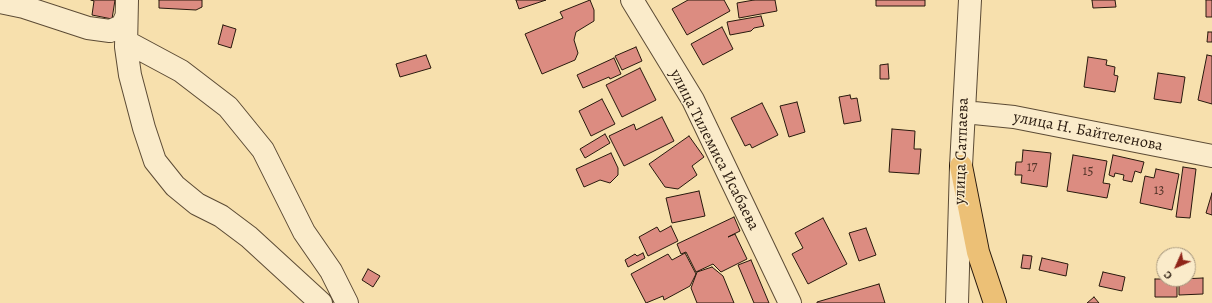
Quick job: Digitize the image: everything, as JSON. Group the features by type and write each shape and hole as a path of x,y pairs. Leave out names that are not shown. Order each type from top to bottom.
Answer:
{"main road":[{"path":"961,166 978,252 995,303"}],"street":[{"name":"улица Тилемиса Исабаева","path":"632,0 693,100 790,303"},
{"name":"улица Сатпаева","path":"957,303 961,166 970,0"},
{"path":"0,2 24,7 88,28 110,32 122,26 126,9"},
{"path":"126,9 126,42 130,75 144,128 156,161 175,186 197,204 221,216 249,237 321,303"},
{"path":"126,42 181,70 228,107 263,150 304,232 331,271 348,303"},
{"name":"улица Н. Байтеленова","path":"964,112 1014,117 1212,156"}],"building":[{"path":"91,0 115,0 112,19 92,15 94,1"},
{"path":"159,0 202,0 202,7 196,10 159,8"},
{"path":"516,0 546,0 519,9"},
{"path":"590,0 594,10 594,21 576,32 574,40 578,53 575,60 542,74 525,34 563,18 560,12"},
{"path":"688,0 724,0 730,11 687,35 672,9"},
{"path":"754,0 775,0 777,11 739,18 737,3"},
{"path":"876,0 925,0 925,6 876,6"},
{"path":"1092,0 1115,0 1116,7 1093,8"},
{"path":"1206,0 1212,0 1212,17 1206,17"},
{"path":"761,16 764,26 754,28 751,31 730,35 727,22"},
{"path":"223,25 236,29 231,48 218,44"},
{"path":"722,27 733,49 703,65 691,44"},
{"path":"1208,32 1212,32 1212,42 1207,42"},
{"path":"636,47 642,61 622,70 615,56"},
{"path":"426,55 431,68 400,77 396,64"},
{"path":"1207,55 1212,56 1212,104 1198,100"},
{"path":"1088,57 1107,60 1106,65 1115,67 1114,75 1118,76 1115,92 1084,87"},
{"path":"614,58 621,74 610,79 609,77 583,88 577,75"},
{"path":"888,64 889,79 880,79 880,65"},
{"path":"640,68 656,100 622,117 606,85"},
{"path":"1158,73 1185,77 1181,103 1154,99"},
{"path":"850,95 851,99 857,98 861,121 844,124 839,97"},
{"path":"602,99 615,124 591,136 579,111"},
{"path":"797,102 805,132 789,137 780,106"},
{"path":"762,103 778,135 752,148 750,144 745,146 731,118"},
{"path":"662,117 674,141 624,166 609,136 634,124 636,130"},
{"path":"892,129 915,131 914,149 921,149 919,174 889,172"},
{"path":"605,134 610,143 585,158 580,149"},
{"path":"689,136 704,157 692,166 697,175 678,189 665,187 649,164"},
{"path":"1023,150 1051,153 1047,187 1021,183 1022,175 1015,175 1016,162 1022,162"},
{"path":"611,153 618,168 618,175 610,183 600,180 584,187 576,169"},
{"path":"1073,155 1107,161 1103,183 1110,184 1107,198 1067,191"},
{"path":"1113,155 1144,162 1141,173 1135,171 1132,182 1123,180 1124,175 1115,173 1114,177 1109,175"},
{"path":"1183,167 1196,169 1190,218 1176,217"},
{"path":"1156,169 1179,174 1172,210 1140,203 1145,176 1154,178"},
{"path":"699,191 705,216 672,223 666,198"},
{"path":"1212,193 1212,215 1206,213"},
{"path":"734,217 740,231 728,237 735,234 747,259 721,272 713,264 696,272 686,252 681,254 677,244"},
{"path":"823,218 847,264 808,284 792,254 803,248 795,233"},
{"path":"671,226 678,241 648,256 639,237 657,227 660,232"},
{"path":"866,228 876,255 859,261 849,233"},
{"path":"643,253 645,258 628,267 625,260 635,254 637,256"},
{"path":"685,253 696,274 690,286 664,300 663,296 646,303 631,274 668,254 672,260"},
{"path":"1023,255 1032,256 1030,269 1021,268"},
{"path":"1042,258 1068,264 1066,276 1039,270"},
{"path":"751,260 769,303 754,303 738,265"},
{"path":"712,267 723,276 734,303 697,303 691,288 697,272"},
{"path":"368,269 380,276 373,287 362,280"},
{"path":"1103,272 1125,277 1122,291 1099,286"},
{"path":"1196,278 1203,278 1203,294 1179,295 1179,287 1196,287"},
{"path":"1155,279 1156,287 1177,287 1177,297 1155,297"},
{"path":"879,284 885,303 817,303 817,302"},
{"path":"1094,297 1099,303 1087,303"}]}
